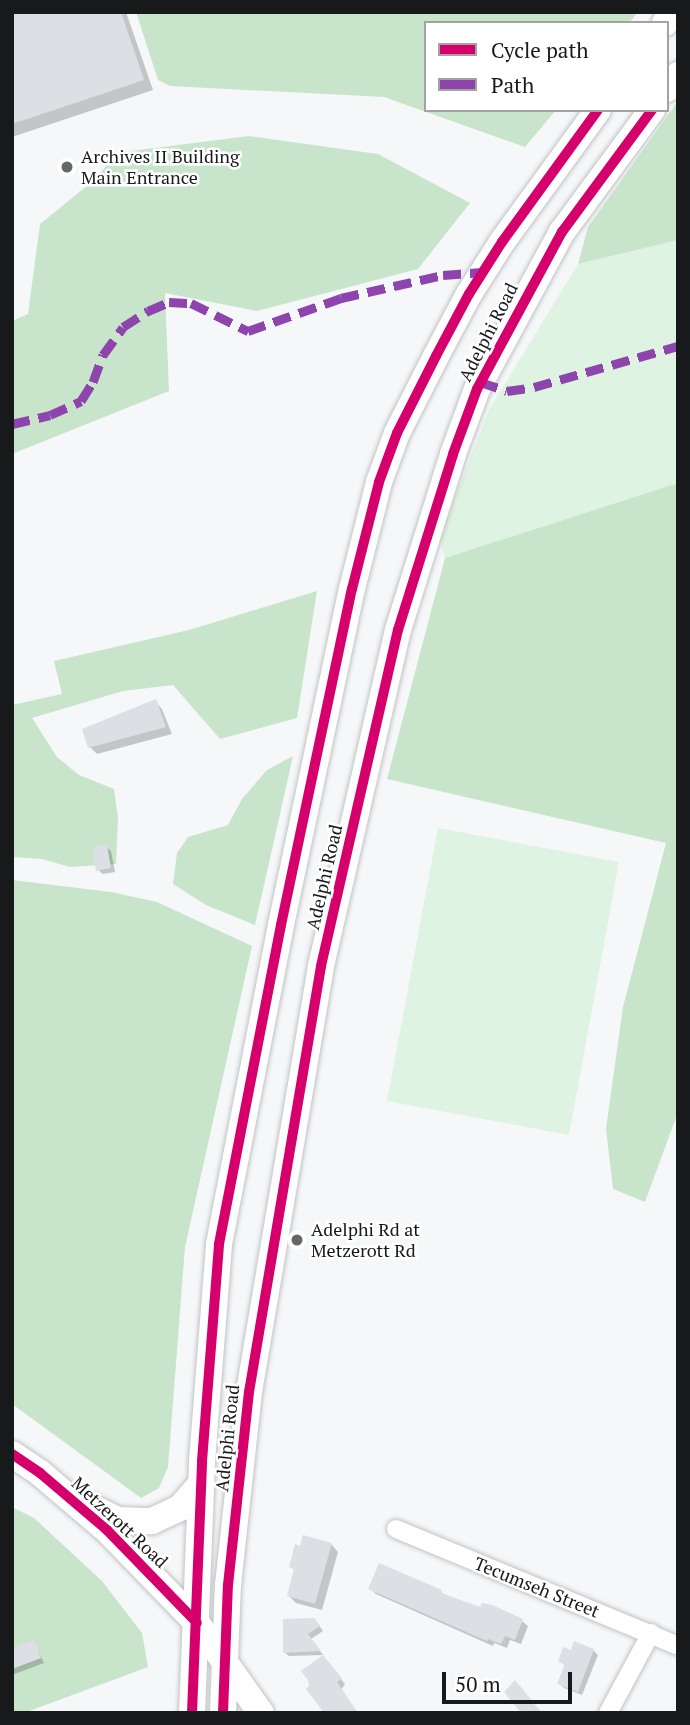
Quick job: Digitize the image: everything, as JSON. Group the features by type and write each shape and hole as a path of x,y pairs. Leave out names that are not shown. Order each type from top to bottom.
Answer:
{"main road":[{"name":"Adelphi Road","path":"192,1713 197,1623 196,1564 219,1244 331,681 379,482 397,433 468,294 548,175 596,112"},
{"name":"Adelphi Road","path":"223,1713 228,1585 248,1392 321,966 398,631 453,454 480,382 562,232 651,112"},
{"name":"Metzerott Road","path":"12,1454 61,1491 107,1531 197,1623 261,1713"},
{"path":"61,1491 117,1520 152,1521 180,1508 201,1484"}],"street":[{"name":"Tecumseh Street","path":"396,1528 678,1646"},
{"path":"608,1713 651,1633"}],"green space":[{"path":"136,12 638,12 631,21 424,21 424,111 384,97 170,86 158,80"},
{"path":"678,101 678,240 578,264 588,227"},
{"path":"426,112 554,112 525,147"},
{"path":"249,136 378,154 470,203 418,269 257,311 165,293 169,391 12,454 12,321 28,314 40,224 98,177 115,153"},
{"path":"678,240 678,483 445,558 439,538 489,410 578,264"},
{"path":"678,483 678,1112 645,1202 613,1189 606,1129 623,1007 666,843 387,779 445,558"},
{"path":"317,591 297,718 220,739 173,685 123,691 32,718 57,757 79,775 114,789 118,818 116,864 70,867 42,859 12,857 12,705 62,694 54,661 189,630"},
{"path":"293,756 255,925 206,905 173,884 177,853 188,837 228,825 242,799 267,770"},
{"path":"438,828 619,862 569,1135 387,1101"},
{"path":"12,880 111,892 157,902 252,946 185,1247 168,1467 159,1488 141,1498 12,1404"},
{"path":"12,1507 34,1518 102,1581 142,1633 148,1667 24,1713 12,1713"}],"building":[{"path":"12,12 121,12 144,80 12,124"},
{"path":"156,699 166,727 88,748 82,729"},
{"path":"107,845 111,868 96,871 92,847"},
{"path":"303,1535 332,1543 315,1604 287,1596 294,1569 289,1567 295,1544 300,1546"},
{"path":"379,1563 442,1590 441,1593 480,1607 482,1603 492,1605 523,1619 515,1640 505,1636 501,1644 488,1639 487,1641 368,1589"},
{"path":"314,1618 320,1626 308,1634 321,1651 283,1653 283,1619"},
{"path":"34,1640 41,1658 12,1669 12,1648"},
{"path":"574,1641 594,1649 578,1692 557,1684 565,1664 558,1662 563,1647 571,1650"},
{"path":"323,1655 342,1678 337,1682 358,1713 324,1713 306,1689 309,1686 308,1680 301,1671"},
{"path":"515,1680 542,1713 521,1713 504,1692"}],"marked path":[{"path":"12,424 50,415 81,401 93,382 103,355 123,327 148,311 169,302 191,303 248,331 341,298 443,275 483,272"},
{"path":"480,382 507,391 534,387 678,346"}],"cycle path":[{"path":"192,1713 202,1461 219,1244 281,925 352,589 379,482 397,433 469,294 502,242 597,112"},
{"path":"223,1713 228,1585 249,1392 321,966 398,630 453,454 477,389 562,232 651,112"},
{"path":"12,1454 40,1473 107,1530 197,1623"}],"place":[{"name":"Archives II Building Main Entrance","path":"67,167"},
{"name":"Adelphi Rd at Metzerott Rd","path":"297,1240"}]}
